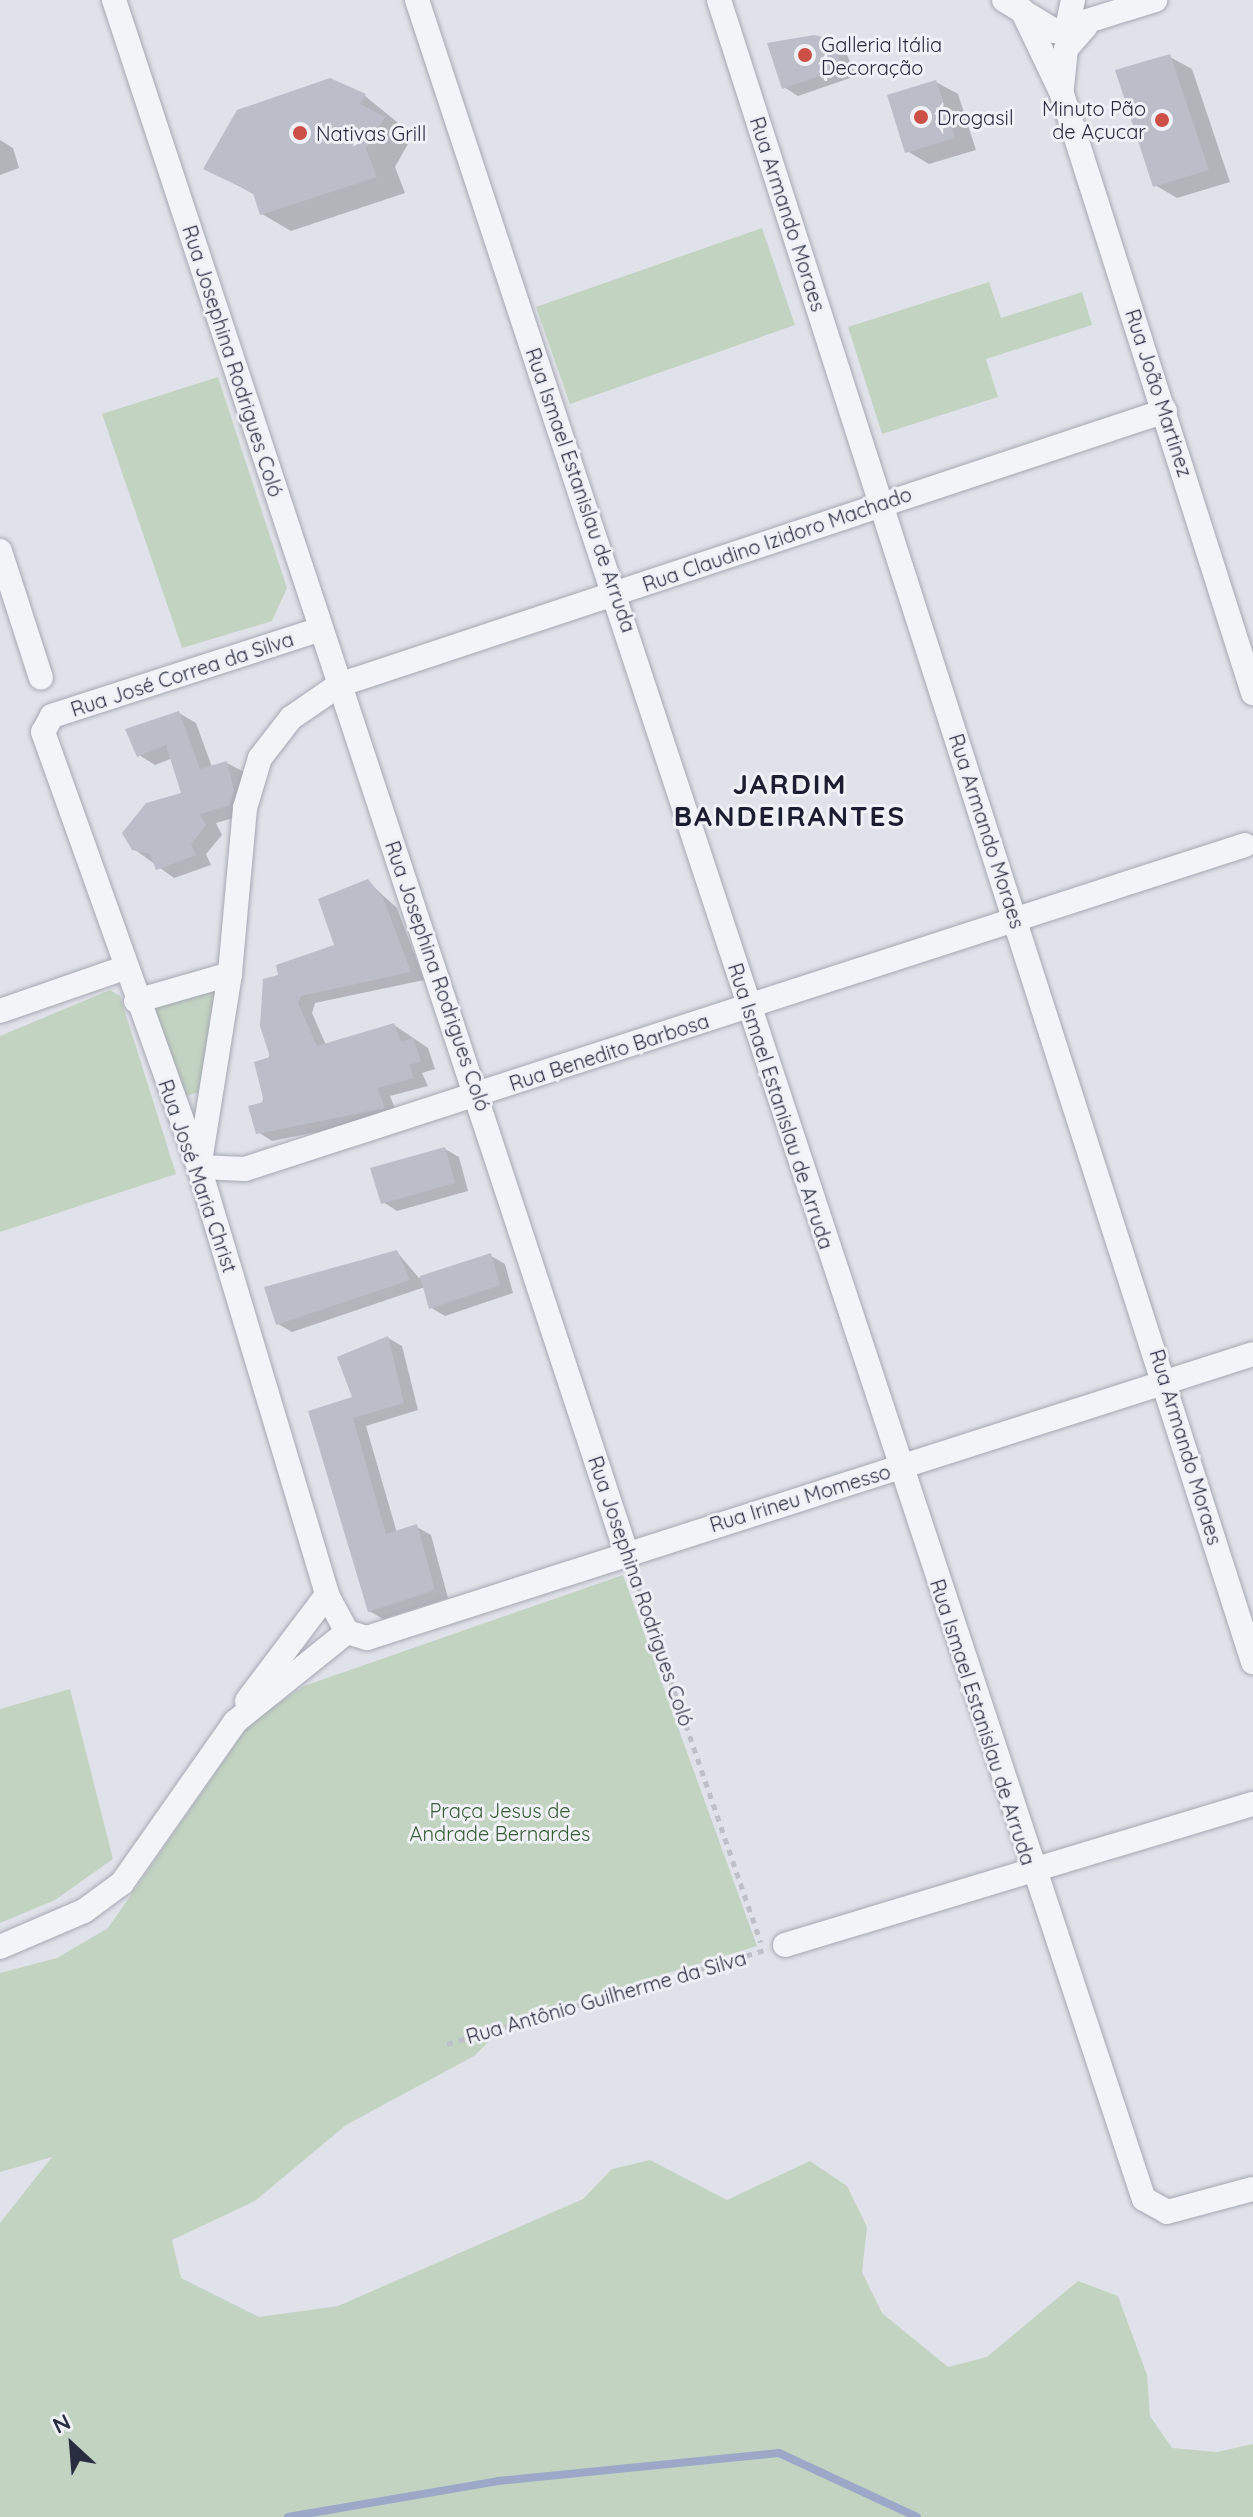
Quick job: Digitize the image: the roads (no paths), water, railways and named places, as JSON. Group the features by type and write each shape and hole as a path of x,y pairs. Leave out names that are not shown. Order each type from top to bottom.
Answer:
{"street":[{"name":"Rua Josephina Rodrigues Coló","path":"114,0 339,685 478,1095 626,1552"},
{"name":"Rua Ismael Estanislau de Arruda","path":"417,0 617,593 748,1006 1033,1873 1152,2209 1167,2212 1253,2189"},
{"name":"Rua Armando Moraes","path":"719,0 1166,1383 1253,1662"},
{"path":"1073,0 1077,27"},
{"path":"1013,5 1042,29 1077,27 1155,1"},
{"name":"Rua João Martinez","path":"1013,5 1062,94 1253,693"},
{"name":"Rua João Martinez","path":"1062,94 1066,49 1077,27"},
{"name":"Rua Claudino Izidoro Machado","path":"199,1167 230,974 245,808 260,758 291,718 339,685 1165,411"},
{"path":"0,551 41,678"},
{"name":"Rua José Correa da Silva","path":"43,722 321,629"},
{"name":"Rua José Maria Christ","path":"43,722 124,968 199,1167 327,1595 347,1632"},
{"name":"Rua Benedito Barbosa","path":"199,1167 245,1169 1245,845"},
{"path":"0,1011 124,968"},
{"path":"136,1001 230,974"},
{"name":"Rua Irineu Momesso","path":"347,1632 367,1638 626,1552 1253,1354"},
{"path":"0,1947 84,1911 122,1883 235,1722 262,1675 327,1595"},
{"path":"235,1722 347,1632"},
{"path":"775,1948 1033,1873 1253,1804"}],"waterway":[{"path":"288,2517 498,2481 779,2453 917,2517"}],"place":[{"name":"Galleria Itália Decoração","path":"805,55"},
{"name":"Drogasil","path":"921,117"},
{"name":"Minuto Pão de Açucar","path":"1162,120"},
{"name":"Nativas Grill","path":"300,133"}],"district":[{"name":"JARDIM BANDEIRANTES","path":"790,800"}],"park label":[{"name":"Praça Jesus de Andrade Bernardes","path":"500,1822"}]}
